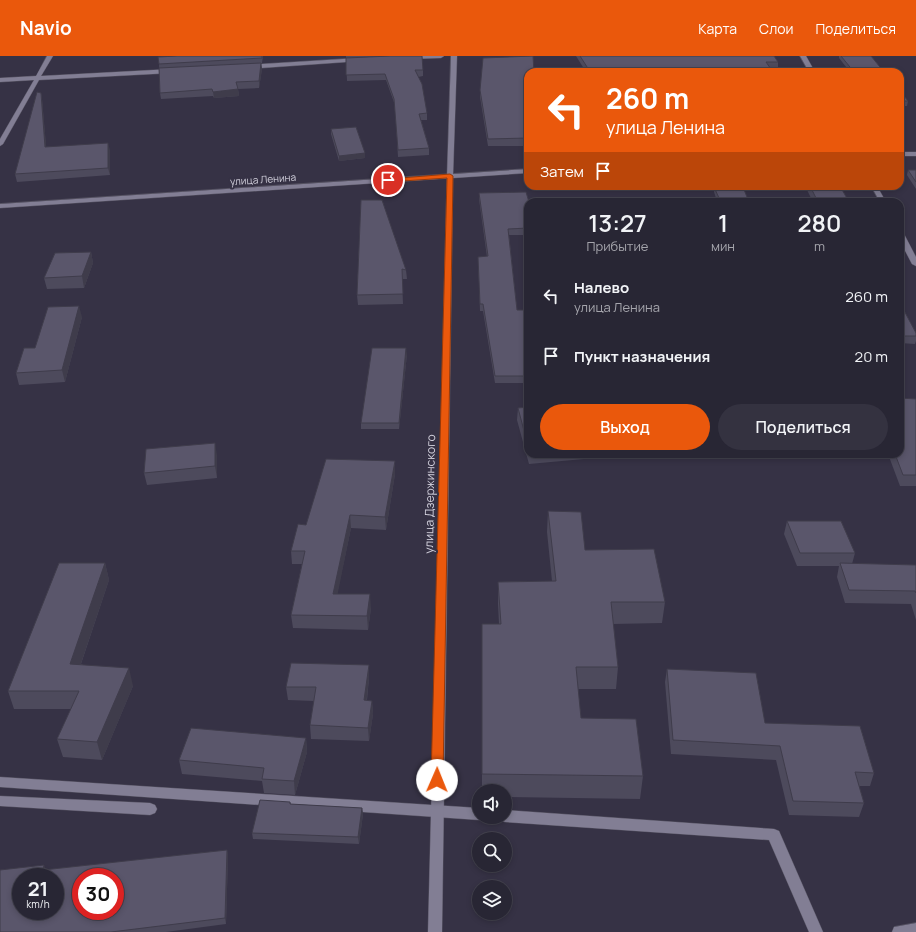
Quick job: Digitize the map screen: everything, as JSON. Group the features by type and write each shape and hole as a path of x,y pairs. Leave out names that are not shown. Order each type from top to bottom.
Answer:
{"street":[{"path":"0,144 50,56"},
{"path":"402,58 441,56"},
{"name":"улица Дзержинского","path":"434,932 450,176 454,56"},
{"path":"803,56 810,68"},
{"path":"244,67 362,60"},
{"path":"0,80 180,70"},
{"path":"904,154 916,154"},
{"name":"улица Ленина","path":"0,206 524,171"},
{"path":"904,242 916,264"},
{"path":"0,782 472,814"},
{"path":"0,801 150,809"},
{"path":"512,816 774,835 816,932"},
{"path":"899,932 916,930"}],"building":[{"path":"262,56 262,58 159,64 158,57"},
{"path":"422,56 423,70 415,70 422,84 427,113 419,114 429,148 398,150 394,99 385,74 346,75 346,58"},
{"path":"533,56 534,68 524,68 524,138 488,139 480,90 483,58"},
{"path":"580,56 774,56 778,62 766,62 770,68 588,68"},
{"path":"841,56 871,56 881,68 851,68"},
{"path":"261,63 259,81 236,82 238,89 213,92 212,89 160,93 159,68"},
{"path":"37,92 41,93 45,147 108,143 108,168 15,174"},
{"path":"356,127 365,153 339,156 331,129"},
{"path":"908,170 916,170 916,182"},
{"path":"715,190 744,190 747,198 719,198"},
{"path":"812,190 842,190 847,198 816,198"},
{"path":"526,192 528,198 524,198 524,228 508,229 517,310 524,310 524,376 495,376 483,304 480,304 478,257 488,256 479,193"},
{"path":"361,200 382,200 406,270 402,269 403,294 357,295"},
{"path":"91,252 82,276 44,278 55,253"},
{"path":"79,306 62,370 16,373 24,348 35,348 48,307"},
{"path":"904,310 916,333 916,336 904,336"},
{"path":"372,348 406,348 399,423 361,423"},
{"path":"904,398 916,399 916,475 903,475 897,458 904,458"},
{"path":"524,407 524,431 518,408"},
{"path":"215,443 215,466 144,473 146,449"},
{"path":"326,459 395,461 385,517 350,515 333,594 370,594 367,616 291,615 305,551 291,551 298,524 306,525"},
{"path":"548,511 581,512 585,550 654,549 665,602 611,602 618,667 576,667 581,718 636,719 643,776 482,774 482,624 501,624 498,582 556,581"},
{"path":"787,521 841,521 855,553 800,553"},
{"path":"59,563 105,563 70,664 129,668 97,742 57,739 79,691 8,691"},
{"path":"840,563 916,565 916,593 915,591 849,590"},
{"path":"291,663 369,665 364,700 372,701 368,728 310,725 316,687 286,687"},
{"path":"667,669 756,673 765,723 860,726 874,773 855,772 864,803 793,801 780,746 673,740"},
{"path":"191,728 306,738 294,781 262,779 264,768 179,760"},
{"path":"260,800 290,802 290,804 362,808 358,837 252,833"},
{"path":"227,850 225,918 111,932 0,932 0,870 12,869 12,920 64,920 64,868 61,868"},
{"path":"44,865 43,868 18,868"}],"route":[{"path":"388,180 450,176 437,780"}]}
